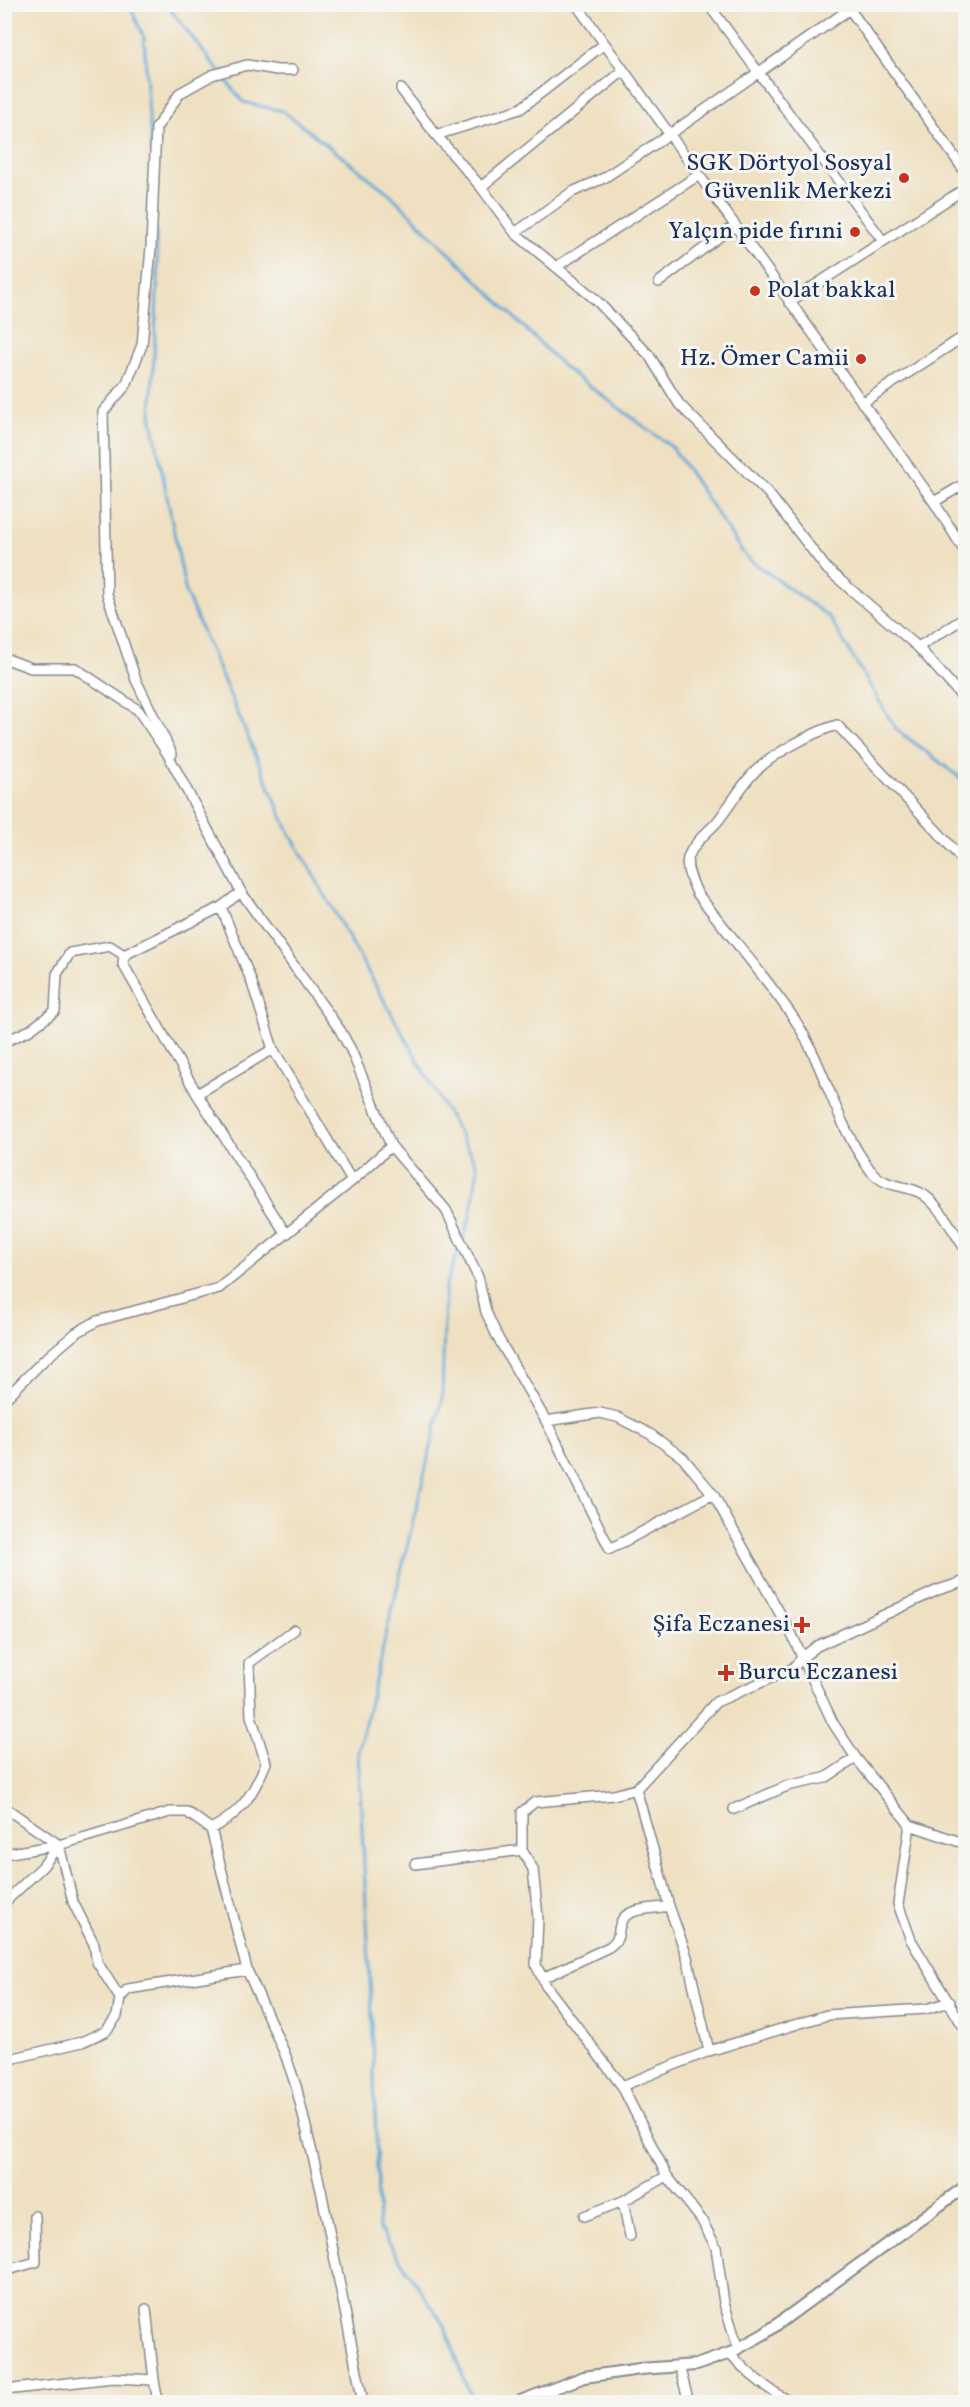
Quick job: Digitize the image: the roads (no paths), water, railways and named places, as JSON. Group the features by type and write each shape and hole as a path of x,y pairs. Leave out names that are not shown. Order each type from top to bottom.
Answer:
{"street":[{"path":"576,4 603,45 670,134 934,502 966,553"},
{"path":"708,4 883,241"},
{"path":"514,233 572,192 604,178 670,134 759,74 851,6 966,173"},
{"path":"436,135 520,109 603,45"},
{"path":"191,802 161,727 136,680 107,594 103,412 126,385 142,345 156,128 180,93 212,75 247,65 277,70 293,69"},
{"path":"481,187 623,71"},
{"path":"401,89 436,135 481,187 514,233 594,299 648,355 679,404 768,493 827,569 918,647 966,701"},
{"path":"556,267 699,175"},
{"path":"789,302 966,188"},
{"path":"659,282 735,225"},
{"path":"862,403 966,335"},
{"path":"934,502 966,483"},
{"path":"918,647 966,617"},
{"path":"4,657 31,668 75,668 138,710 167,753 191,802 241,892 340,1030 351,1050 391,1146 446,1210 478,1277 486,1312 498,1338 546,1421 610,1549 713,1494"},
{"path":"966,864 837,725 822,730 764,763 751,776 717,822 696,844 688,857 687,864 697,893 795,1020 813,1053 841,1120 857,1150 873,1173 892,1185 923,1194 933,1204 966,1250"},
{"path":"124,955 221,907 241,892"},
{"path":"221,907 251,980 273,1049 352,1181"},
{"path":"4,1041 30,1030 55,1011 57,974 70,953 110,946 124,955"},
{"path":"124,955 123,964 197,1094 286,1234"},
{"path":"197,1094 273,1049"},
{"path":"4,1400 43,1361 76,1333 97,1321 219,1288 352,1181 391,1146"},
{"path":"546,1421 600,1413 618,1417 650,1434 683,1458 713,1494 802,1657 833,1723 856,1758 910,1825 966,1844"},
{"path":"791,2403 772,2392 745,2371 734,2351 716,2247 701,2219 667,2176 622,2086 543,1978 536,1965 538,1917 533,1869 522,1850 522,1812 535,1802 614,1795 636,1789 716,1702 792,1669 802,1657 818,1646 938,1590 966,1581"},
{"path":"211,1829 229,1820 242,1807 256,1786 266,1763 250,1716 249,1663 294,1630"},
{"path":"734,1809 788,1786 825,1778 856,1758"},
{"path":"636,1789 669,1906 687,1957 709,2051"},
{"path":"4,1807 59,1845 73,1902 94,1944 97,1962 120,1998"},
{"path":"4,1854 59,1845 170,1812 188,1812 211,1829 247,1970 285,2054 296,2086 321,2190 363,2403"},
{"path":"910,1825 898,1904 911,1940 966,2031"},
{"path":"4,1903 42,1867 59,1845"},
{"path":"415,1864 522,1850"},
{"path":"543,1978 617,1941 621,1921 630,1912 669,1906"},
{"path":"5,2059 81,2042 106,2031 117,2016 120,1998 128,1989 247,1970"},
{"path":"622,2086 709,2051 827,2015 926,2009 950,2002"},
{"path":"584,2216 623,2201 667,2176"},
{"path":"518,2403 584,2377 696,2365 734,2351 764,2334 966,2186"},
{"path":"623,2201 630,2236"},
{"path":"4,2271 36,2262 35,2216"},
{"path":"146,2309 158,2403"},
{"path":"679,2366 689,2403"},
{"path":"4,2390 113,2378 154,2380"}],"waterway":[{"path":"129,4 144,37 151,152"},
{"path":"166,4 243,102 283,111 390,194 565,368 673,448 746,557 829,617 896,729 966,782"},
{"path":"156,233 158,274 151,415 186,593 287,828 478,1167 470,1218 463,1239"},
{"path":"460,1245 445,1288 442,1400 358,1752 372,2018 379,2228 445,2327 473,2402"}],"place":[{"name":"SGK Dörtyol Sosyal Güvenlik Merkezi","path":"904,178"},
{"name":"Yalçın pide fırıni","path":"855,232"},
{"name":"Polat bakkal","path":"755,291"},
{"name":"Hz. Ömer Camii","path":"861,359"},
{"name":"Şifa Eczanesi","path":"802,1625"},
{"name":"Burcu Eczanesi","path":"726,1673"}]}
